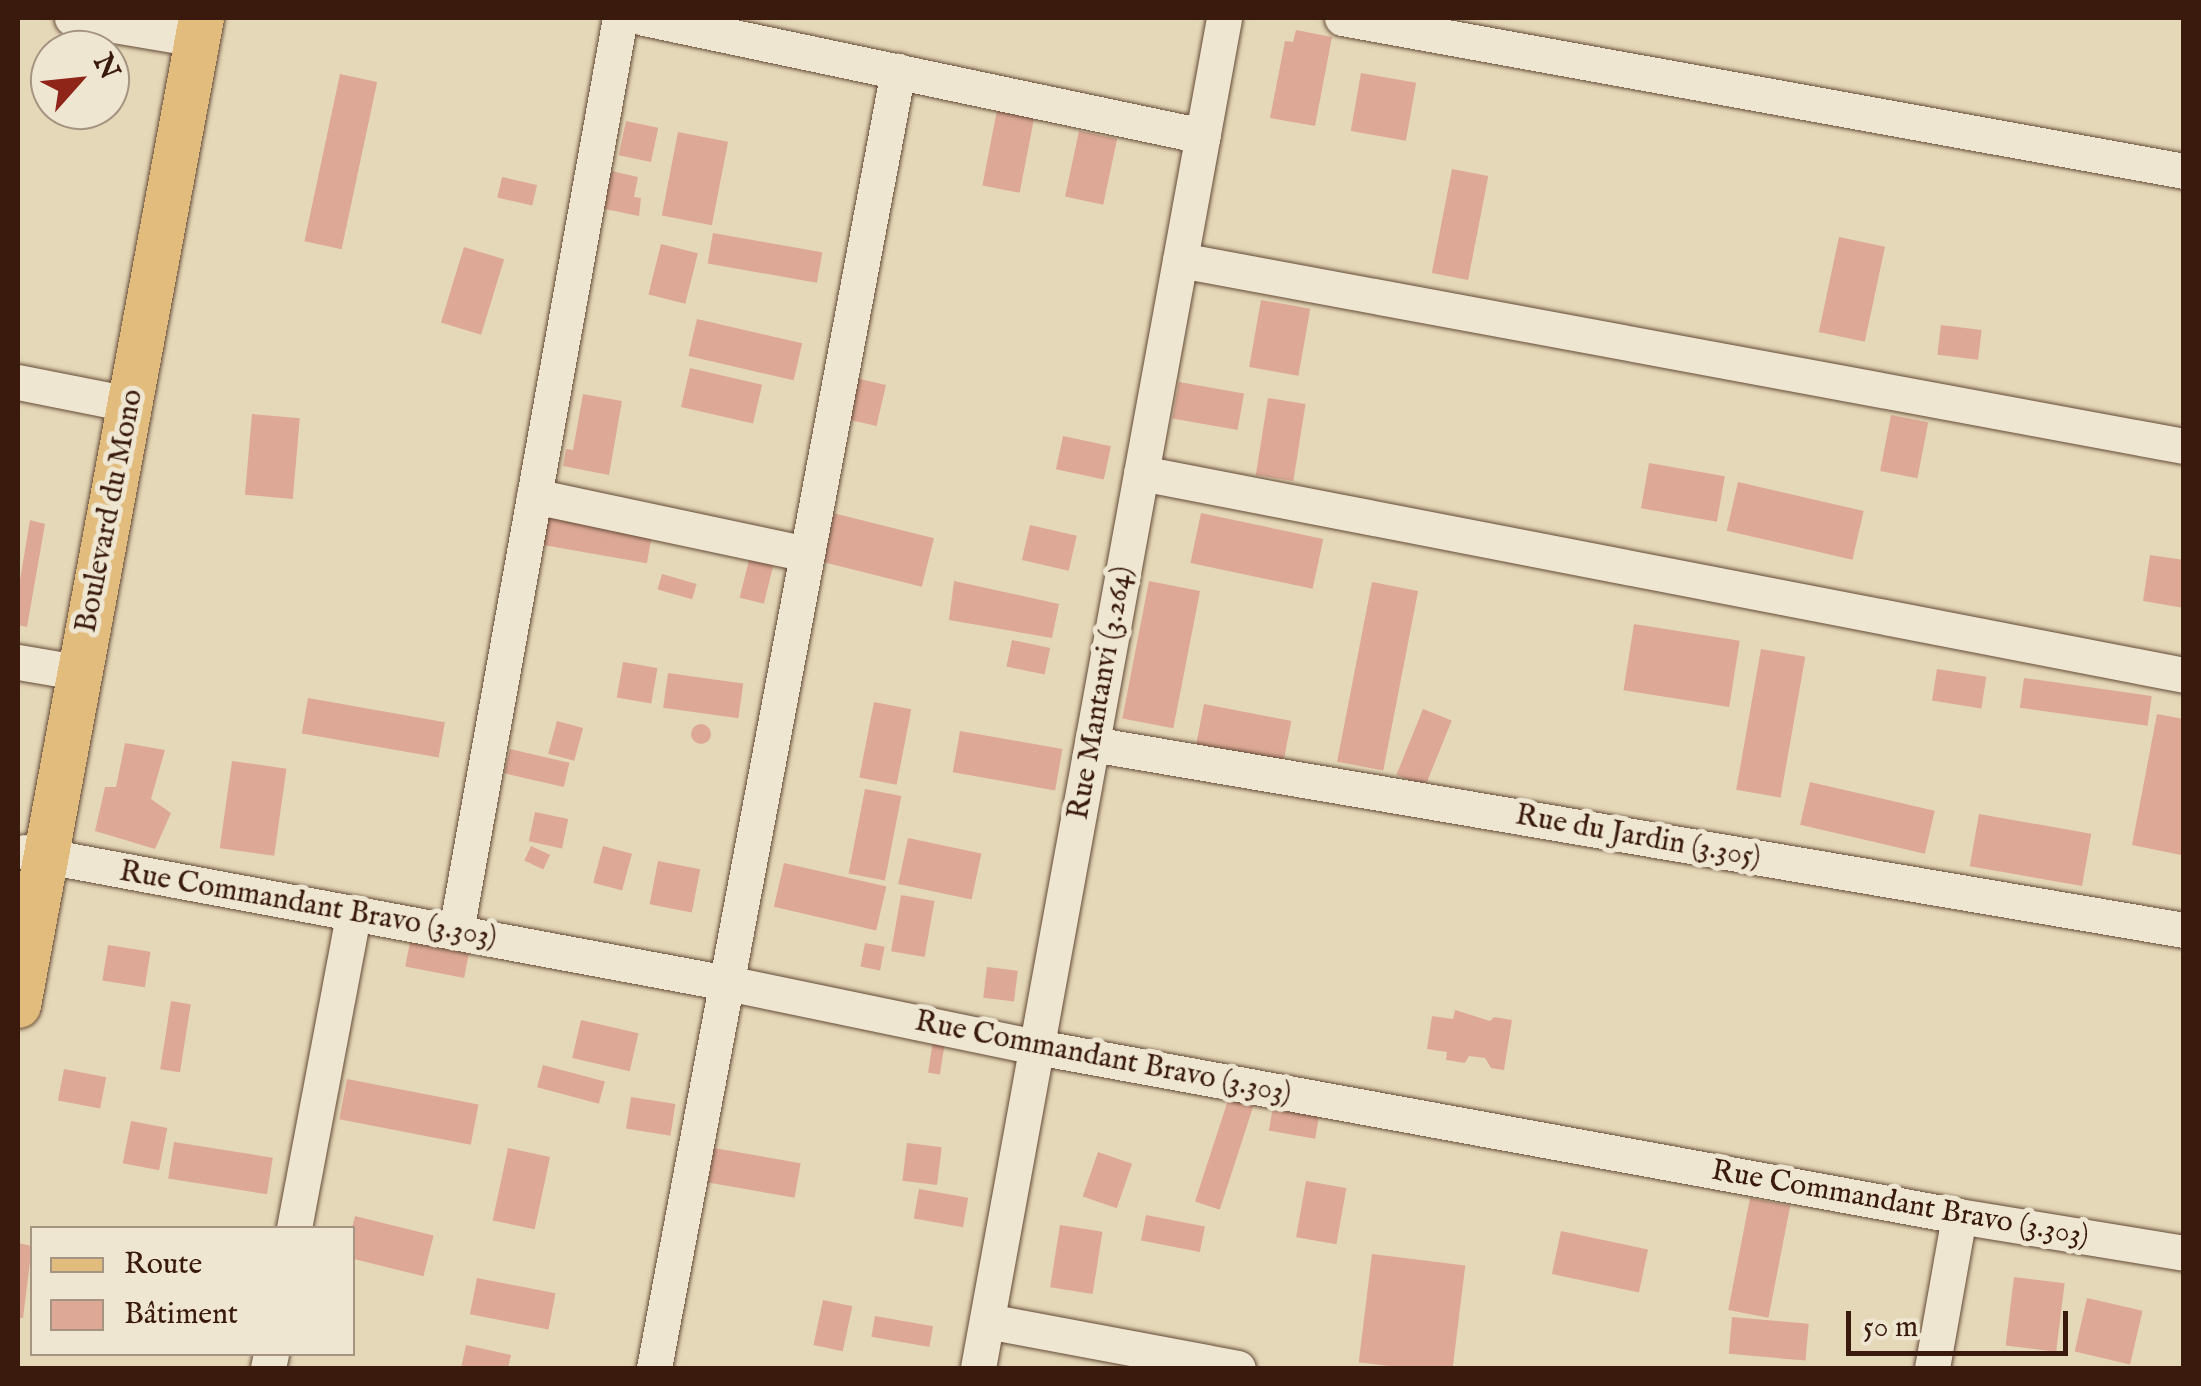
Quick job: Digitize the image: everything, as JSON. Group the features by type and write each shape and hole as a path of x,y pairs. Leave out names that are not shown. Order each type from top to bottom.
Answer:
{"main road":[{"name":"Boulevard du Mono","path":"18,1005 38,665 109,400 184,23"},
{"name":"Boulevard du Mono","path":"29,866 184,23"}],"street":[{"path":"72,18 184,23"},
{"path":"456,931 620,18"},
{"path":"644,18 1203,136"},
{"name":"Rue Mantanvi (3.264)","path":"978,1368 1224,18"},
{"path":"1342,18 2184,170"},
{"path":"654,1368 898,71"},
{"path":"1180,260 2184,446"},
{"path":"18,382 109,400"},
{"path":"1141,473 2184,674"},
{"path":"534,496 807,554"},
{"name":"Rue du Jardin (3.305)","path":"1092,744 2184,930"},
{"name":"Rue Commandant Bravo (3.303)","path":"29,866 456,931 1037,1047 1959,1216 2184,1253"},
{"path":"294,1226 353,915"},
{"path":"1932,1368 1959,1216"},
{"path":"987,1321 1238,1368"}],"building":[{"path":"1296,30 1332,37 1315,126 1270,118 1285,41 1293,42"},
{"path":"1361,73 1416,83 1406,141 1351,131"},
{"path":"340,74 377,82 342,249 304,241"},
{"path":"998,105 1035,112 1020,193 982,185"},
{"path":"626,121 658,128 651,162 619,155"},
{"path":"1079,131 1117,139 1103,205 1065,197"},
{"path":"678,132 728,142 712,225 662,215"},
{"path":"1452,169 1488,176 1468,280 1432,273"},
{"path":"607,170 638,177 634,197 641,198 639,216 600,208"},
{"path":"502,177 537,185 532,206 497,197"},
{"path":"713,233 822,252 817,283 708,264"},
{"path":"1839,237 1885,247 1865,342 1819,332"},
{"path":"661,244 698,253 685,304 648,294"},
{"path":"464,247 504,259 481,335 441,323"},
{"path":"1261,300 1310,309 1298,376 1249,367"},
{"path":"697,319 802,343 794,380 688,356"},
{"path":"1941,325 1982,330 1978,360 1937,355"},
{"path":"690,368 762,385 753,424 681,407"},
{"path":"847,376 886,385 877,426 838,417"},
{"path":"1179,382 1244,393 1238,430 1173,418"},
{"path":"583,394 622,401 609,475 563,466 566,449 573,450"},
{"path":"1268,398 1306,404 1293,481 1256,475"},
{"path":"252,414 300,418 293,499 245,495"},
{"path":"1891,415 1928,422 1917,478 1880,471"},
{"path":"1063,436 1111,446 1104,479 1056,469"},
{"path":"1649,463 1725,476 1717,522 1641,508"},
{"path":"1738,482 1864,511 1852,560 1727,531"},
{"path":"547,508 653,527 647,563 541,544"},
{"path":"833,513 934,538 922,587 821,562"},
{"path":"1201,513 1323,539 1313,589 1190,563"},
{"path":"30,520 45,524 27,627 18,625 18,592"},
{"path":"1030,525 1077,536 1069,571 1022,560"},
{"path":"2150,555 2184,560 2184,608 2143,601"},
{"path":"750,556 774,562 764,604 740,598"},
{"path":"662,574 697,584 692,599 658,589"},
{"path":"954,581 1059,604 1052,638 949,620"},
{"path":"1149,581 1200,591 1173,728 1122,718"},
{"path":"1372,582 1418,591 1383,771 1337,762"},
{"path":"1634,624 1740,641 1729,707 1624,690"},
{"path":"1012,640 1050,648 1045,675 1006,666"},
{"path":"1761,649 1805,657 1780,798 1736,790"},
{"path":"623,662 657,668 651,704 617,697"},
{"path":"1937,669 1986,677 1981,708 1932,701"},
{"path":"668,673 743,684 738,718 663,708"},
{"path":"2024,678 2152,696 2148,726 2020,708"},
{"path":"308,698 445,722 439,758 302,733"},
{"path":"874,702 911,709 897,785 859,778"},
{"path":"1204,704 1291,721 1283,765 1195,748"},
{"path":"1423,709 1452,721 1425,786 1396,775"},
{"path":"2157,714 2184,719 2181,855 2132,845"},
{"path":"557,721 583,728 574,761 548,754"},
{"path":"697,724 705,724 711,734 705,744 697,744 691,738 691,730"},
{"path":"960,731 1062,749 1055,790 953,772"},
{"path":"125,743 165,750 151,799 171,813 155,849 95,831 105,787 116,787"},
{"path":"510,749 569,763 564,787 504,773"},
{"path":"232,761 286,769 274,856 220,848"},
{"path":"1810,782 1935,811 1925,854 1800,825"},
{"path":"865,789 901,796 885,880 849,873"},
{"path":"535,812 568,819 562,848 529,841"},
{"path":"1979,814 2091,834 2082,886 1970,866"},
{"path":"908,838 981,854 972,900 898,884"},
{"path":"531,846 550,855 543,869 524,861"},
{"path":"603,846 632,854 622,890 593,883"},
{"path":"658,861 700,869 692,912 650,904"},
{"path":"784,863 886,887 876,930 774,907"},
{"path":"901,895 934,901 925,957 891,951"},
{"path":"410,942 469,953 464,978 405,967"},
{"path":"865,943 885,947 880,970 860,967"},
{"path":"108,945 150,952 145,987 102,981"},
{"path":"987,967 1018,971 1014,1002 983,998"},
{"path":"171,1001 191,1004 180,1072 160,1069"},
{"path":"1455,1010 1490,1021 1494,1017 1512,1020 1504,1070 1491,1068 1485,1058 1469,1056 1465,1063 1446,1060 1447,1052 1427,1049 1432,1016 1453,1019"},
{"path":"581,1020 638,1033 630,1071 572,1058"},
{"path":"933,1041 945,1043 940,1074 928,1073"},
{"path":"543,1065 605,1082 599,1104 537,1087"},
{"path":"64,1069 106,1077 100,1109 58,1100"},
{"path":"347,1079 479,1105 471,1145 339,1119"},
{"path":"631,1097 675,1104 670,1136 626,1129"},
{"path":"1229,1097 1254,1105 1220,1210 1195,1202"},
{"path":"1273,1107 1319,1115 1315,1139 1269,1131"},
{"path":"131,1121 167,1128 159,1170 123,1163"},
{"path":"174,1142 273,1158 267,1194 168,1179"},
{"path":"907,1143 942,1147 937,1185 902,1181"},
{"path":"508,1148 550,1157 535,1229 493,1220"},
{"path":"714,1148 801,1163 795,1198 708,1182"},
{"path":"1098,1152 1132,1164 1117,1208 1083,1196"},
{"path":"1306,1181 1346,1188 1336,1244 1296,1237"},
{"path":"919,1189 968,1198 963,1227 914,1219"},
{"path":"1750,1198 1790,1206 1768,1318 1728,1310"},
{"path":"1146,1215 1205,1226 1200,1252 1141,1241"},
{"path":"355,1216 434,1236 423,1276 355,1259"},
{"path":"1060,1225 1102,1232 1093,1294 1050,1287"},
{"path":"1561,1231 1648,1250 1639,1293 1552,1274"},
{"path":"18,1243 30,1246 30,1262 23,1318 18,1318"},
{"path":"1372,1254 1465,1265 1453,1368 1359,1362"},
{"path":"2014,1277 2065,1283 2056,1352 2006,1345"},
{"path":"477,1278 556,1293 548,1330 470,1314"},
{"path":"2087,1298 2143,1311 2130,1364 2075,1352"},
{"path":"823,1300 852,1306 843,1351 813,1345"},
{"path":"875,1316 933,1326 929,1347 871,1337"},
{"path":"1732,1317 1809,1324 1805,1361 1729,1354"},
{"path":"466,1345 511,1355 508,1368 461,1368"}]}
